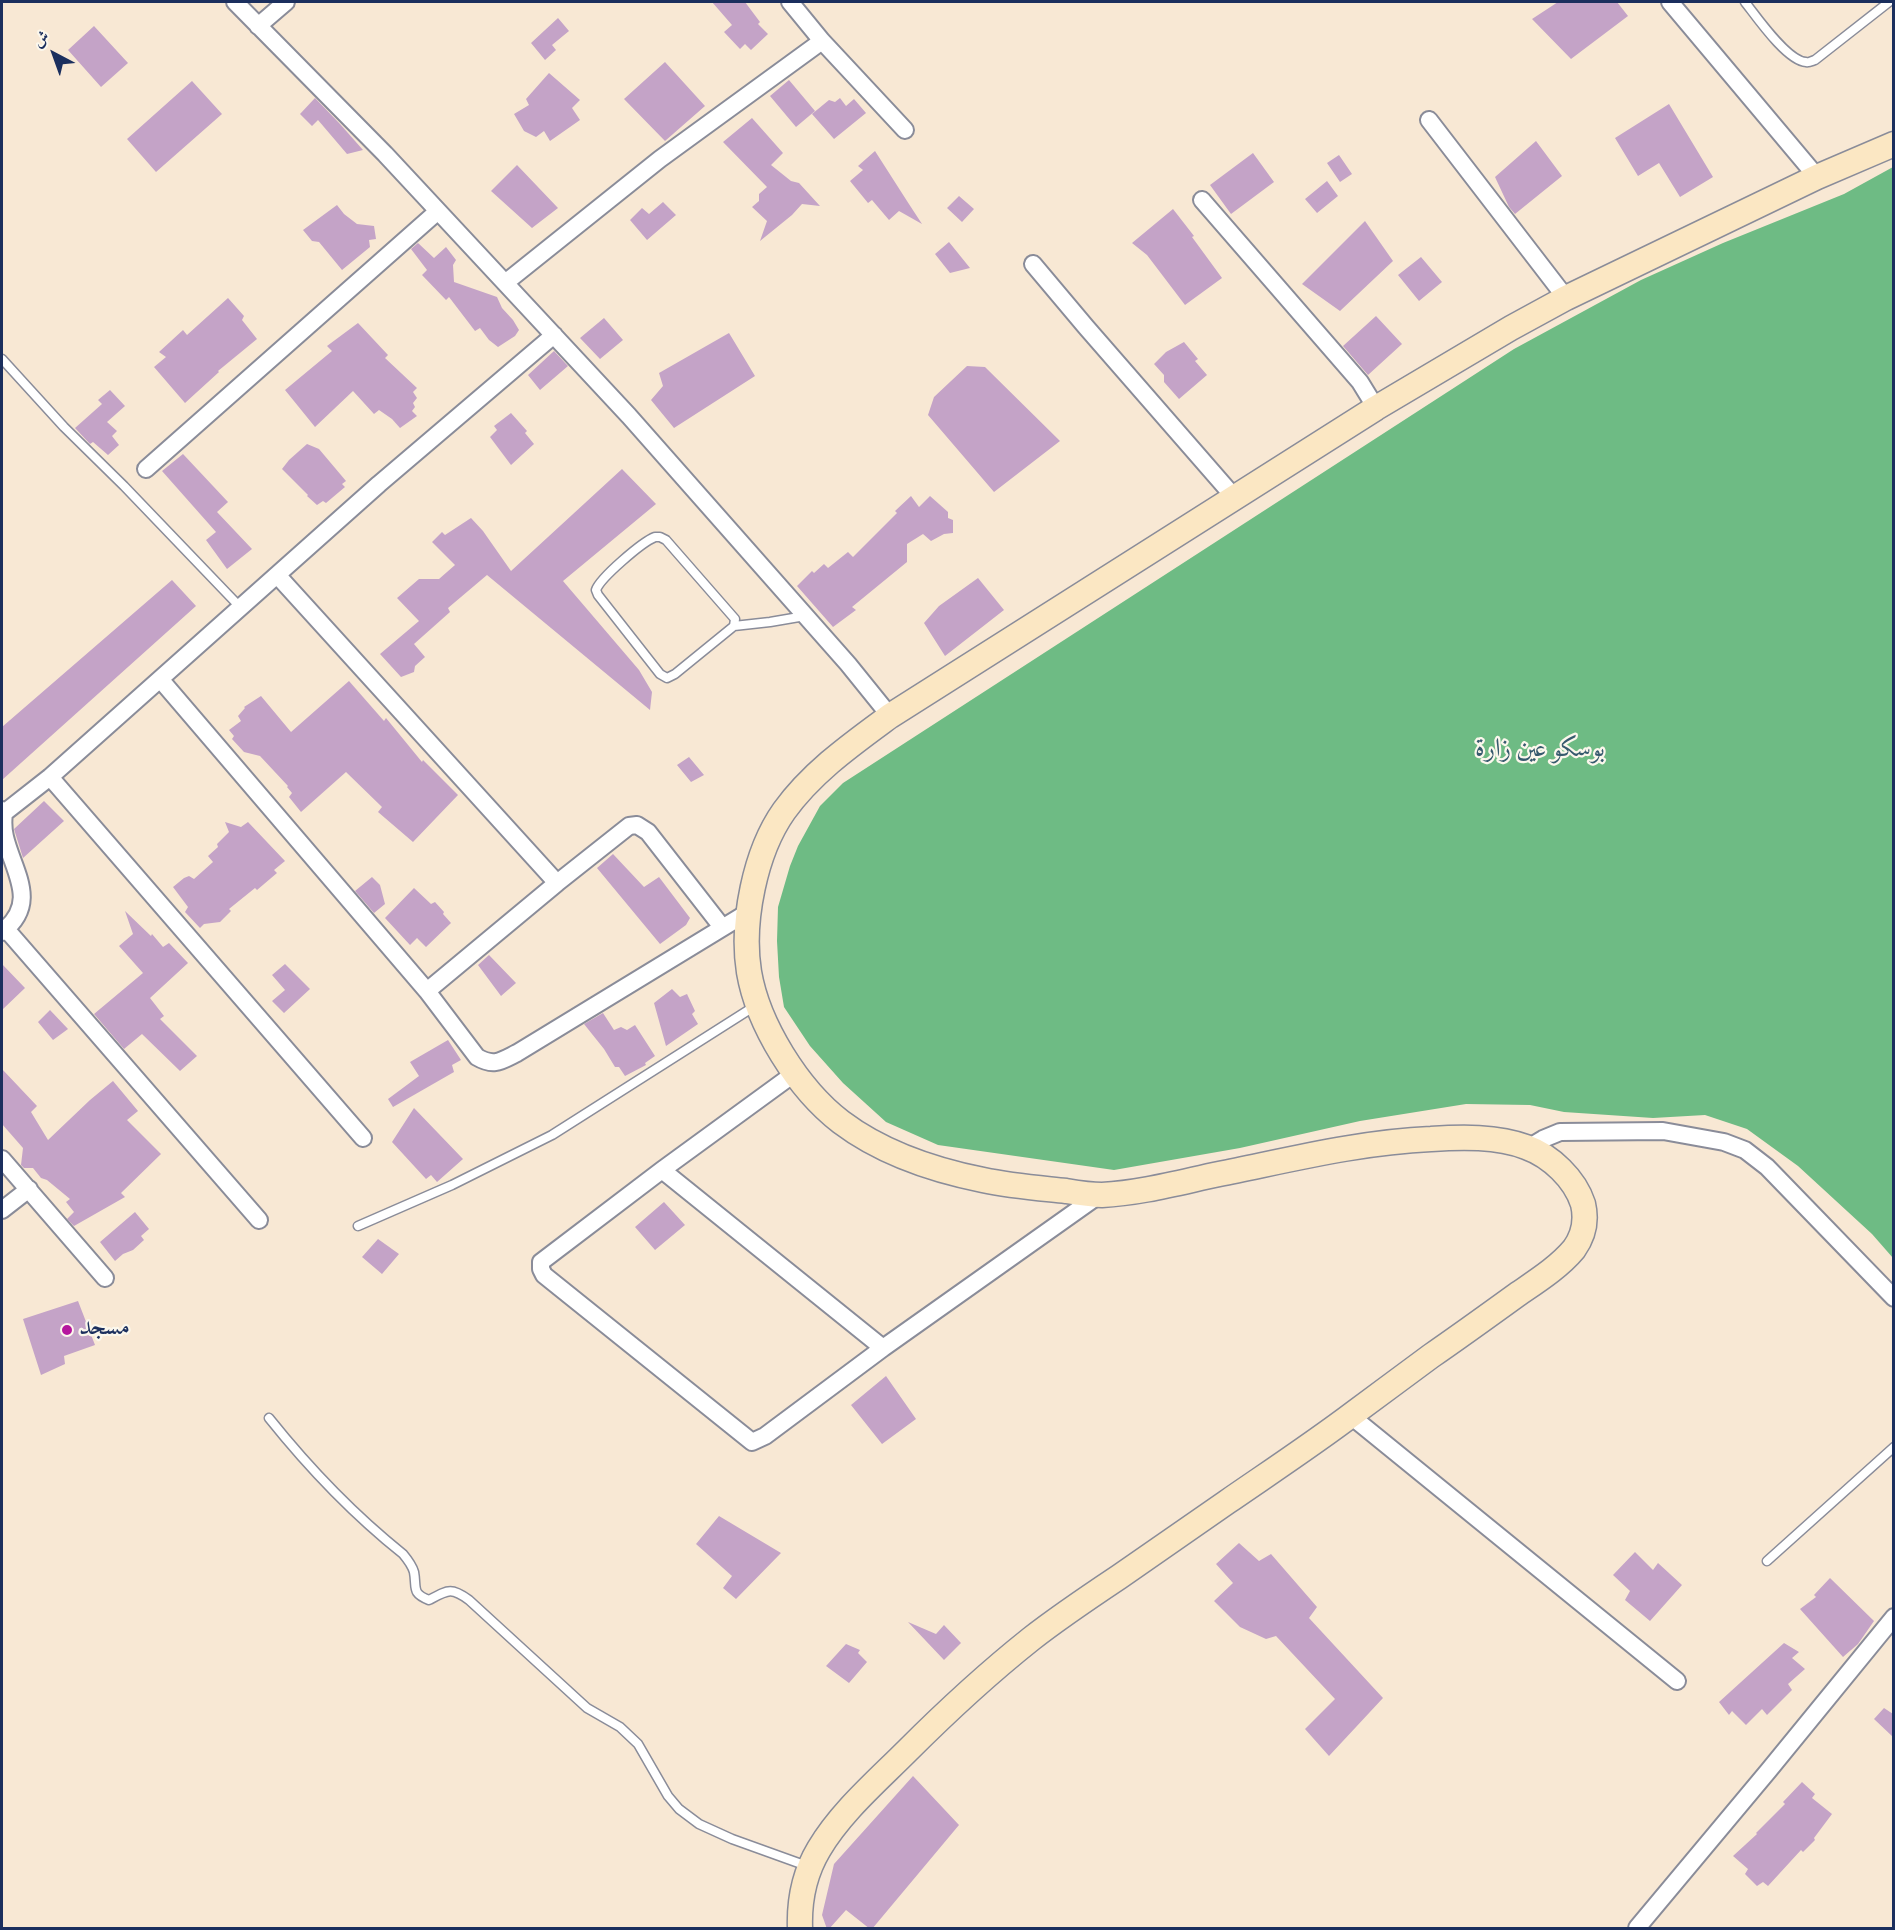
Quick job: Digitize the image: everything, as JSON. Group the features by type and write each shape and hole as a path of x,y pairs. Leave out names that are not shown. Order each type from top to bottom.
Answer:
{"main road":[{"path":"800,1929 800,1898 810,1867 837,1823 968,1693 1031,1639 1078,1604 1351,1416 1401,1377 1531,1286 1576,1247 1586,1224 1581,1197 1572,1182 1540,1154 1517,1144 1474,1138 1396,1140 1156,1188 1099,1195 1023,1187 952,1173 910,1160 869,1140 840,1121 811,1095 795,1073 768,1030 749,973 747,944 752,893 762,854 782,814 810,781 844,749 891,716 1376,408 1510,328 1566,298 1817,177 1893,144"}],"street":[{"path":"235,2 438,211 637,425 891,716"},
{"path":"258,26 286,2"},
{"path":"790,2 822,41 905,130"},
{"path":"1670,2 1817,177"},
{"path":"505,283 660,159 822,41"},
{"path":"1428,120 1566,298"},
{"path":"1202,200 1360,382 1376,408"},
{"path":"146,469 438,211"},
{"path":"1034,264 1235,498"},
{"path":"259,1220 4,930 16,916 22,901 22,887 4,836 3,812 50,777 379,484 554,335"},
{"path":"278,576 557,883"},
{"path":"160,679 427,991 477,1057 487,1063 501,1061 517,1053 750,911"},
{"path":"50,777 363,1138"},
{"path":"427,991 629,826 637,825 648,832 722,927"},
{"path":"795,1073 541,1262 544,1275 752,1442 765,1436 1099,1195"},
{"path":"1528,1148 1560,1132 1663,1131 1724,1142 1745,1150 1767,1167 1893,1298"},
{"path":"2,1159 105,1278"},
{"path":"662,1170 884,1348"},
{"path":"2,1210 29,1189"},
{"path":"1351,1416 1677,1681"},
{"path":"1637,1929 1770,1770 1893,1617"}],"lane":[{"path":"1745,2 1784,49 1796,59 1807,63 1815,60 1889,2"},
{"path":"2,359 56,419 241,608"},
{"path":"735,626 732,613 666,540 660,537 648,540 597,585 598,595 660,674 667,678 735,626 805,616"},
{"path":"358,1226 452,1185 552,1135 758,1004"},
{"path":"269,1418 302,1460 351,1509 404,1554 414,1572 415,1588 420,1596 429,1600 449,1590 458,1592 469,1600 587,1708 608,1719 626,1733 643,1752 668,1796 679,1809 699,1824 732,1839 810,1867"},
{"path":"1767,1561 1893,1447"}],"green space":[{"name":"بوسكو عين زارة","path":"1893,167 1893,1258 1872,1234 1798,1166 1747,1129 1705,1115 1653,1118 1564,1112 1530,1105 1466,1104 1360,1121 1240,1148 1114,1170 938,1145 886,1122 843,1083 810,1046 784,1007 779,977 778,907 798,846 820,806 843,783 1514,349 1641,280 1723,243 1844,194"}],"building":[{"path":"712,2 745,2 760,22 758,24 768,34 751,50 745,44 740,49 724,32 732,25"},
{"path":"1558,2 1617,2 1628,16 1571,59 1532,19"},
{"path":"558,18 569,31 552,45 556,50 545,60 531,43"},
{"path":"94,26 128,63 101,87 68,50"},
{"path":"665,62 705,106 665,141 624,99"},
{"path":"549,73 580,100 572,108 580,120 550,141 544,131 536,137 524,131 514,114 529,105 526,99"},
{"path":"789,80 815,111 796,127 770,96"},
{"path":"192,81 222,114 156,172 127,139"},
{"path":"315,98 363,150 347,154 318,120 312,126 300,114"},
{"path":"840,98 846,106 854,99 866,113 834,139 812,114 829,100 835,102"},
{"path":"1669,104 1713,177 1680,197 1659,163 1638,176 1615,138"},
{"path":"752,118 783,153 771,165 791,181 799,183 820,206 802,204 760,241 767,221 752,207 759,201 759,194 767,187 723,142"},
{"path":"1536,141 1562,176 1515,214 1509,207 1495,177"},
{"path":"875,151 922,224 899,211 889,220 872,200 868,203 850,181 863,170 858,166"},
{"path":"1253,153 1274,182 1231,214 1210,185"},
{"path":"1339,155 1352,174 1340,182 1327,163"},
{"path":"517,165 558,208 532,228 491,191"},
{"path":"1327,181 1338,196 1317,213 1305,199"},
{"path":"959,196 974,209 962,222 947,208"},
{"path":"663,202 676,215 647,240 630,220 642,208 649,214"},
{"path":"337,205 357,224 374,226 376,239 369,240 370,247 342,270 319,242 312,241 303,230"},
{"path":"1173,209 1222,278 1185,305 1147,255 1132,243"},
{"path":"1365,221 1393,261 1340,311 1302,284"},
{"path":"949,242 970,268 950,273 935,254"},
{"path":"418,243 434,258 446,247 456,260 453,265 454,282 497,297 502,308 519,330 515,336 498,347 480,328 475,331 449,297 446,300 422,275 427,270 411,249"},
{"path":"1421,257 1442,282 1419,301 1398,275"},
{"path":"228,298 244,316 242,320 257,339 218,371 185,403 154,367 166,357 159,352 183,330 187,335"},
{"path":"1376,316 1402,344 1368,375 1343,346"},
{"path":"604,318 623,340 600,359 580,338"},
{"path":"358,323 388,355 385,358 417,388 413,392 417,398 413,403 415,407 412,411 417,416 400,428 379,410 374,414 353,391 315,427 285,390 332,351 327,346"},
{"path":"729,333 755,376 674,428 651,400 663,386 659,373"},
{"path":"1184,342 1198,359 1195,361 1207,375 1179,399 1164,382 1164,375 1154,364 1166,352"},
{"path":"554,351 568,366 540,390 528,375"},
{"path":"967,366 985,367 1060,441 994,492 928,415 934,397"},
{"path":"110,390 125,406 107,422 117,431 112,436 119,445 108,455 93,442 90,444 75,428 102,404 98,400"},
{"path":"511,413 527,431 525,433 534,444 511,465 490,437 497,430 494,426"},
{"path":"307,444 319,449 346,481 342,484 345,487 326,503 323,501 317,505 282,469"},
{"path":"183,454 228,502 217,512 252,549 227,569 206,540 216,532 162,471"},
{"path":"622,469 656,504 563,581 639,670 652,692 650,710 487,575 448,608 450,612 414,644 425,657 415,666 414,672 401,677 380,654 419,621 397,598 419,579 439,579 455,565 432,542 442,532 445,535 471,518 511,571"},
{"path":"911,496 919,507 930,496 948,512 948,518 953,520 953,533 944,534 931,541 923,534 907,544 907,562 852,607 856,610 833,627 797,586 812,571 814,573 824,564 828,568 848,552 853,557"},
{"path":"978,578 1004,610 945,656 924,623 939,606"},
{"path":"172,580 196,606 2,780 2,727"},
{"path":"349,681 384,721 386,718 422,762 423,760 458,795 413,842 378,812 382,807 346,772 301,812 289,797 292,793 288,786 260,756 244,752 232,739 234,736 229,730 241,721 238,716 244,707 261,696 291,732"},
{"path":"689,757 704,775 691,782 677,765"},
{"path":"44,801 64,821 23,858 14,829"},
{"path":"225,822 241,827 248,822 285,861 274,870 277,873 229,909 231,911 220,922 204,924 200,928 185,912 188,907 173,887 189,876 194,879 213,862 208,856 229,832"},
{"path":"613,854 644,887 659,877 690,918 686,925 660,944 597,868"},
{"path":"372,877 380,885 385,904 374,913 355,891"},
{"path":"414,888 431,904 435,902 451,923 426,947 417,938 410,945 385,918"},
{"path":"125,911 151,936 152,934 163,947 169,943 188,963 150,998 164,1016 160,1019 197,1056 180,1071 142,1034 124,1049 94,1014 143,973 119,946 133,934"},
{"path":"489,955 516,983 501,996 478,965"},
{"path":"2,964 25,988 2,1010"},
{"path":"285,964 310,989 284,1013 272,1001 285,990 272,975"},
{"path":"672,989 680,997 687,994 695,1011 692,1014 698,1024 666,1046 654,1003"},
{"path":"50,1010 68,1029 53,1040 38,1022"},
{"path":"603,1013 614,1030 621,1027 627,1030 635,1025 655,1056 645,1063 646,1065 625,1076 619,1067 615,1067 584,1024"},
{"path":"448,1040 461,1060 452,1065 454,1072 393,1107 388,1099 419,1076 410,1062"},
{"path":"2,1069 37,1106 31,1112 48,1140 113,1081 138,1111 127,1120 161,1154 121,1193 125,1197 74,1226 67,1219 74,1212 66,1202 70,1199 47,1180 41,1178 33,1168 24,1168 21,1165 23,1148 2,1124"},
{"path":"414,1108 463,1159 437,1182 431,1175 426,1179 392,1142"},
{"path":"664,1202 685,1225 655,1250 635,1227"},
{"path":"135,1212 149,1229 141,1236 144,1240 115,1261 100,1242"},
{"path":"378,1239 399,1254 382,1274 362,1257"},
{"path":"78,1301 95,1345 64,1356 65,1364 41,1375 23,1319"},
{"path":"886,1376 916,1419 882,1444 851,1405"},
{"path":"719,1516 781,1553 736,1599 723,1588 732,1576 696,1544"},
{"path":"1239,1543 1259,1561 1271,1554 1317,1607 1309,1618 1383,1698 1329,1756 1305,1729 1335,1699 1276,1636 1266,1639 1240,1627 1214,1601 1233,1583 1216,1564"},
{"path":"1635,1552 1653,1570 1658,1563 1682,1585 1650,1621 1625,1600 1630,1591 1613,1575"},
{"path":"1830,1578 1874,1621 1858,1644 1843,1657 1800,1609 1816,1597 1814,1595"},
{"path":"908,1622 936,1634 944,1625 961,1643 944,1660"},
{"path":"1784,1643 1799,1652 1792,1658 1805,1669 1788,1684 1792,1690 1767,1715 1762,1709 1746,1725 1732,1711 1729,1715 1719,1702"},
{"path":"846,1644 860,1650 858,1653 867,1662 849,1683 826,1666"},
{"path":"1884,1708 1893,1714 1893,1737 1874,1719"},
{"path":"913,1776 959,1825 872,1929 846,1910 827,1929 822,1915 834,1864"},
{"path":"1802,1782 1815,1794 1812,1798 1832,1814 1814,1838 1815,1840 1803,1852 1801,1850 1768,1886 1763,1882 1757,1886 1745,1874 1748,1869 1733,1856 1785,1804 1783,1802"}],"place":[{"name":"مسجد","path":"67,1330"}]}
